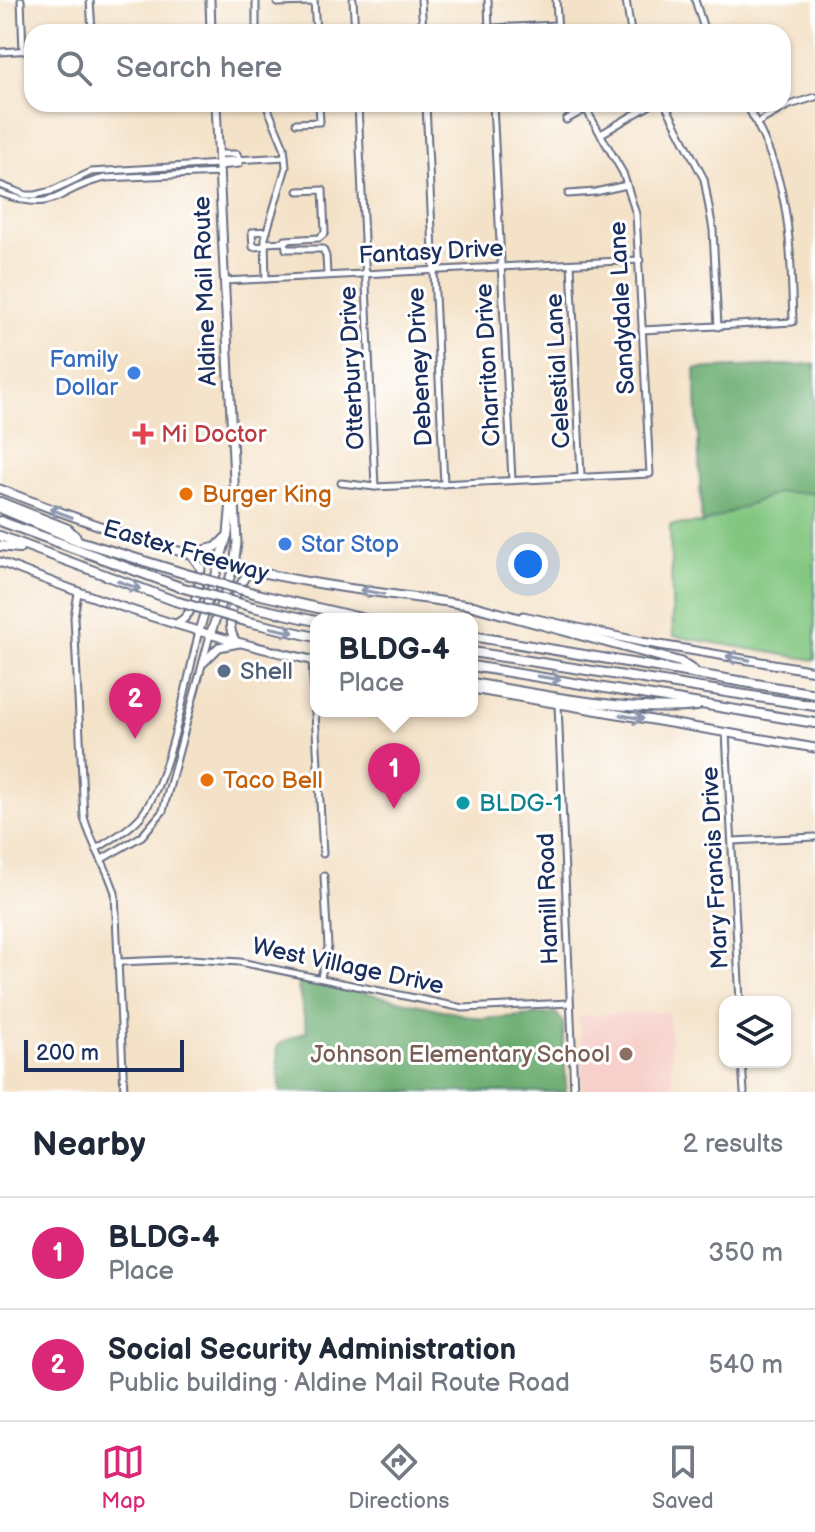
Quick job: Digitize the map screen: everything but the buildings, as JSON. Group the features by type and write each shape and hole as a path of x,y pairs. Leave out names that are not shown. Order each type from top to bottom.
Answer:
{"highway":[{"path":"0,502 68,529 79,541"},
{"name":"Eastex Freeway","path":"0,508 79,541 257,594 339,613"},
{"path":"0,521 180,587 310,620"},
{"name":"Eastex Freeway","path":"0,536 175,601 310,636"},
{"path":"0,546 30,549"},
{"path":"473,606 680,662 698,674"},
{"path":"478,637 815,694"},
{"path":"478,653 815,706"},
{"path":"478,667 815,723"},
{"path":"478,687 621,705 672,708 710,704"}],"main road":[{"path":"210,0 211,24"},
{"name":"Aldine Mail Route","path":"210,635 234,566 237,519 216,112"},
{"name":"Aldine Mail Route","path":"199,631 228,534 233,477"},
{"path":"0,489 83,522 234,566 388,595 473,606 642,642 815,671"},
{"path":"189,552 214,548 228,534"},
{"path":"178,623 194,604 199,584 201,568 189,552"},
{"path":"0,562 78,593 210,635 310,659"},
{"path":"238,641 230,632 232,612 244,577 251,569"},
{"path":"204,662 219,647 238,641"},
{"path":"478,687 815,748"}],"street":[{"path":"0,52 23,51 21,0"},
{"path":"90,0 92,24"},
{"path":"256,0 256,24"},
{"path":"278,0 277,3 314,1 315,24"},
{"path":"353,0 354,24"},
{"path":"421,0 422,24"},
{"path":"488,0 489,24"},
{"path":"556,0 558,24"},
{"path":"626,0 630,24"},
{"path":"695,0 702,24"},
{"path":"791,105 815,97"},
{"path":"266,279 267,231 285,171 282,140 270,112"},
{"path":"296,123 320,122 319,112"},
{"name":"Otterbury Drive","path":"358,112 375,487"},
{"name":"Debeney Drive","path":"426,112 444,484"},
{"name":"Charriton Drive","path":"493,112 512,480"},
{"path":"566,120 576,112"},
{"name":"Sandydale Lane","path":"581,476 650,474 636,214 627,185 588,112"},
{"path":"601,134 638,112"},
{"path":"669,112 704,179 713,230 718,327"},
{"path":"642,330 793,322 787,209 771,152 751,112"},
{"path":"757,123 776,112"},
{"path":"0,185 26,195 35,195 91,172 219,164 237,165 239,160 237,154 219,164 93,180 53,200 36,203 0,193"},
{"path":"239,160 285,157"},
{"path":"104,170 105,178"},
{"path":"568,194 627,185"},
{"path":"298,191 323,190 325,231 319,238 319,248"},
{"path":"35,195 36,203"},
{"path":"267,231 252,232 253,247 285,240 319,238"},
{"path":"286,242 286,249 319,248 325,253 327,275"},
{"name":"Fantasy Drive","path":"223,281 640,260"},
{"name":"Celestial Lane","path":"571,264 581,476"},
{"path":"341,483 375,487 581,476"},
{"path":"78,593 74,617 84,817 88,834 115,893 124,1092"},
{"path":"96,849 133,824 150,803 167,757 199,631"},
{"path":"102,859 142,836 163,811 210,635"},
{"path":"186,684 197,688"},
{"name":"Hamill Road","path":"558,704 574,1092"},
{"path":"317,717 323,854"},
{"name":"Mary Francis Drive","path":"726,733 740,996"},
{"path":"167,757 178,760"},
{"path":"133,824 142,836"},
{"path":"733,841 815,837"},
{"path":"321,977 328,947 324,876"},
{"name":"West Village Drive","path":"119,962 220,959 463,1008 570,1003"},
{"path":"742,1068 744,1092"}],"shaded area":[{"name":"Johnson Elementary School","path":"669,1012 673,1092 583,1092 579,1016"}],"green space":[{"path":"815,364 815,660 673,636 670,525 702,523 695,369"},
{"path":"815,364 815,493 779,492 702,524 695,369"},
{"path":"296,977 482,1019 556,1013 563,1022 566,1092 280,1092 277,1045 307,1031"}],"place":[{"name":"Family Dollar","path":"134,373"},
{"name":"Mi Doctor","path":"143,434"},
{"name":"Burger King","path":"186,494"},
{"name":"Star Stop","path":"285,544"},
{"name":"Shell","path":"224,671"},
{"name":"Social Security Administration","path":"135,739"},
{"name":"Taco Bell","path":"207,780"},
{"name":"BLDG-1","path":"463,803"},
{"name":"BLDG-4","path":"394,809"},
{"name":"Johnson Elementary School","path":"626,1054"}]}
